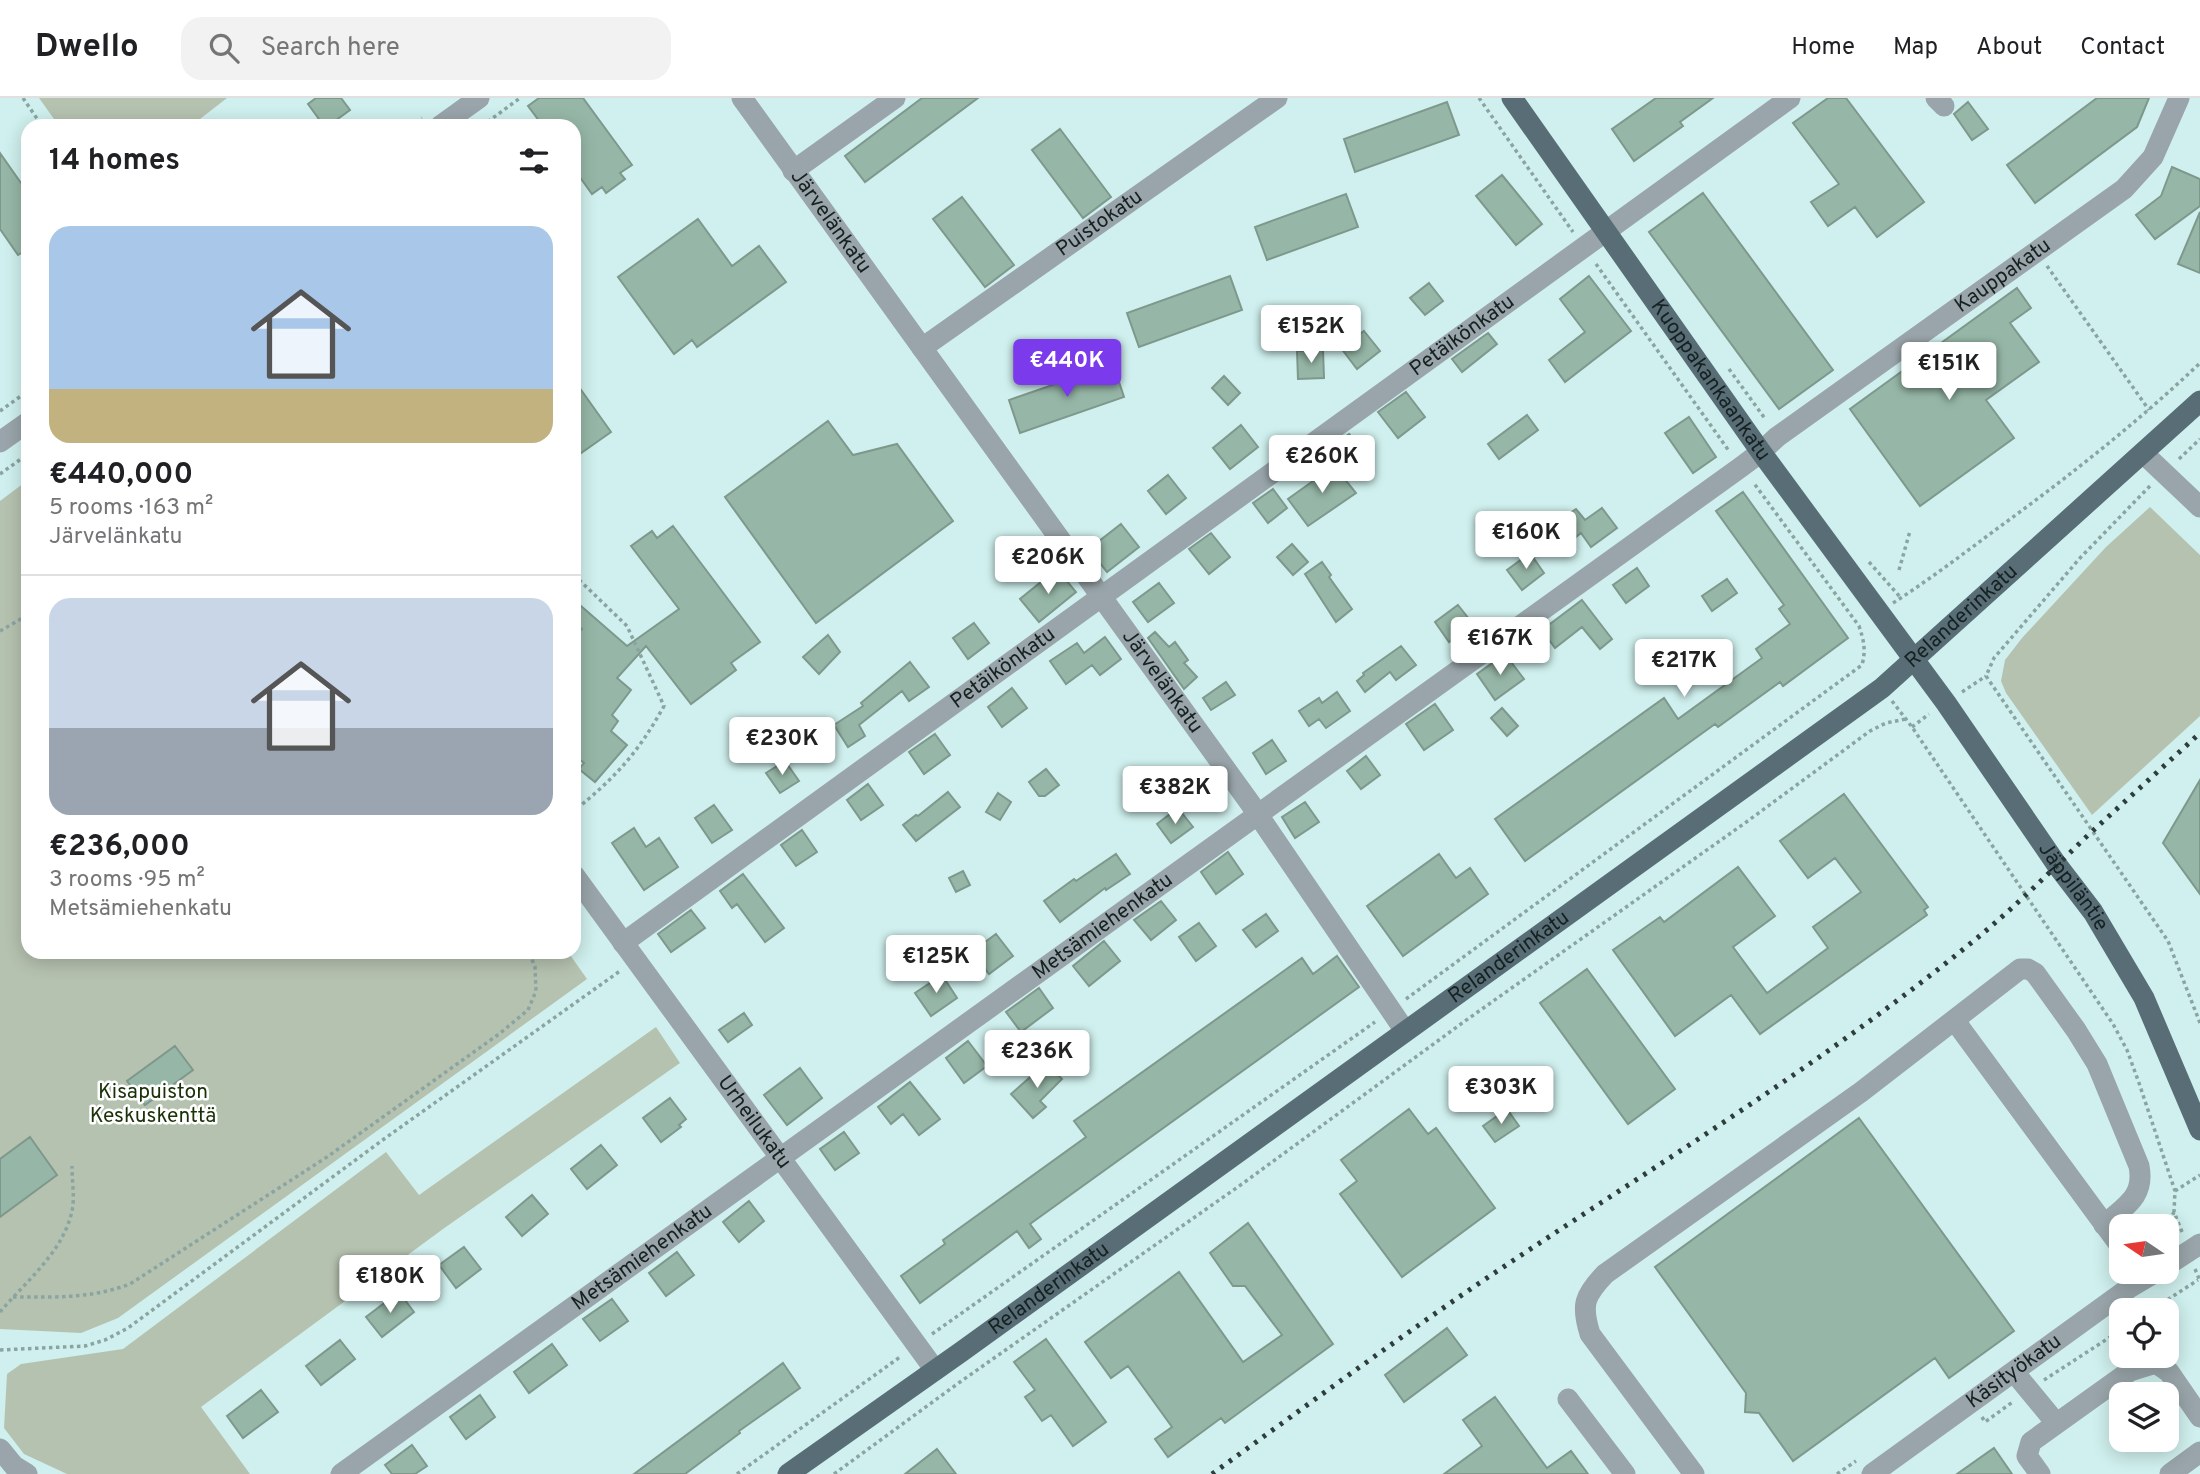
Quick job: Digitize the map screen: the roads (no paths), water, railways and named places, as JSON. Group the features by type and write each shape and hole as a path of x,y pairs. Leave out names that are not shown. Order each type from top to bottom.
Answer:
{"main road":[{"name":"Kuoppakankaankatu","path":"1511,98 1761,452 1914,660"},
{"name":"Relanderinkatu","path":"788,1474 1882,688 2200,401"},
{"name":"Jäppiläntie","path":"1914,660 2093,912 2144,998 2200,1130"}],"street":[{"path":"450,119 479,98"},
{"name":"Järvelänkatu","path":"741,98 1258,815 1405,1031"},
{"path":"793,171 895,98"},
{"name":"Puistokatu","path":"922,348 1277,98"},
{"name":"Petäikönkatu","path":"623,943 1790,98"},
{"name":"Kauppakatu","path":"1761,452 1777,437 2124,189 2153,157 2179,98"},
{"path":"0,442 21,427"},
{"name":"Metsämiehenkatu","path":"341,1474 1761,452"},
{"path":"2144,454 2200,507"},
{"name":"Urheilukatu","path":"581,885 935,1370"},
{"path":"1689,1467 1590,1334 1584,1312 1589,1291 1605,1274 1861,1092 2021,969 2035,973 2097,1064 2139,1166 2140,1190 2104,1224"},
{"path":"1955,1021 2109,1231"},
{"path":"2179,1258 2200,1244"},
{"name":"Käsityökatu","path":"1872,1474 2134,1284"},
{"path":"2039,1474 2028,1456 2031,1441 2130,1371 2156,1363 2169,1372 2200,1417"},
{"path":"2014,1372 2056,1423"},
{"path":"1568,1399 1625,1474"},
{"path":"0,1449 14,1466 27,1474"},
{"path":"2170,1474 2200,1452"}],"railway":[{"path":"1212,1474 1442,1309 1789,1078 1912,990 2001,918 2200,733"}],"park label":[{"name":"Kisapuiston Keskuskenttä","path":"153,1104"}]}
